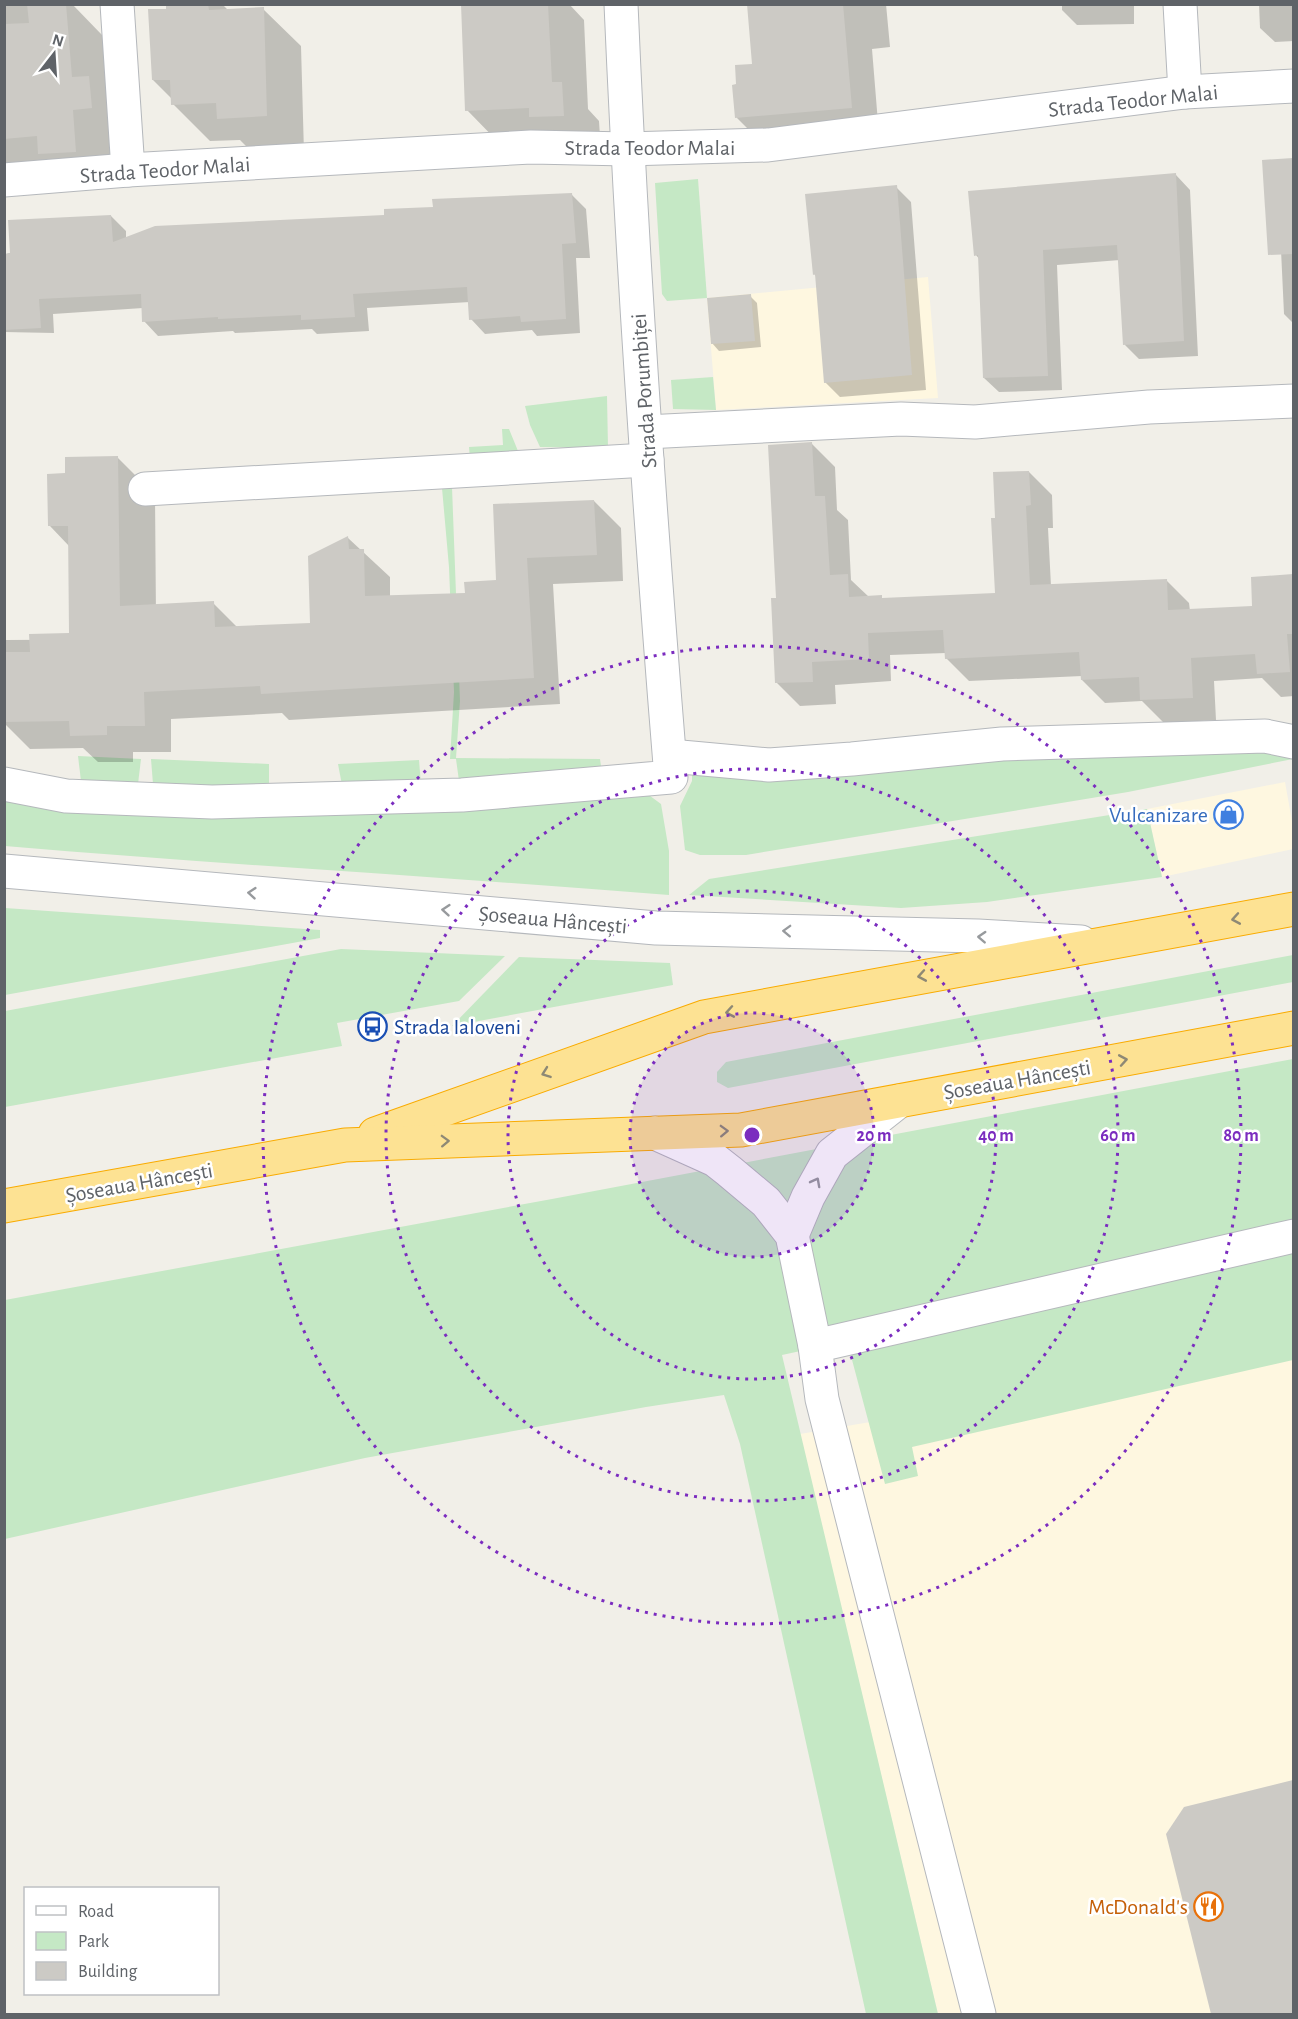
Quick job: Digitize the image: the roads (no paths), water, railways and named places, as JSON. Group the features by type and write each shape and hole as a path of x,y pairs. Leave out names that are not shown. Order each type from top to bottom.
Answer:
{"highway":[{"name":"Șoseaua Hâncești","path":"345,1145 704,1017 1293,909"},
{"name":"Șoseaua Hâncești","path":"4,1206 345,1145 741,1130 1293,1028"}],"street":[{"path":"117,4 128,170"},
{"name":"Strada Porumbiței","path":"621,4 627,149 670,767"},
{"path":"1180,4 1185,92"},
{"name":"Strada Teodor Malai","path":"4,180 128,170 531,147 627,149 768,145 1185,92 1293,86"},
{"path":"145,489 647,446 901,419 975,422 1149,407 1293,401"},
{"path":"4,784 66,796 212,802 462,795 670,767 769,765 1002,744 1265,736 1293,742"},
{"name":"Șoseaua Hâncești","path":"4,871 656,928 978,936 1104,943"},
{"path":"792,1235 808,1197 832,1154 899,1101"},
{"path":"655,1133 715,1160 766,1202 792,1235 815,1346 822,1399 979,2014"},
{"path":"815,1346 1293,1236"}],"place":[{"name":"Vulcanizare","path":"1229,814"},
{"name":"Strada Ialoveni","path":"373,1026"},
{"name":"McDonald's","path":"1209,1906"}]}
